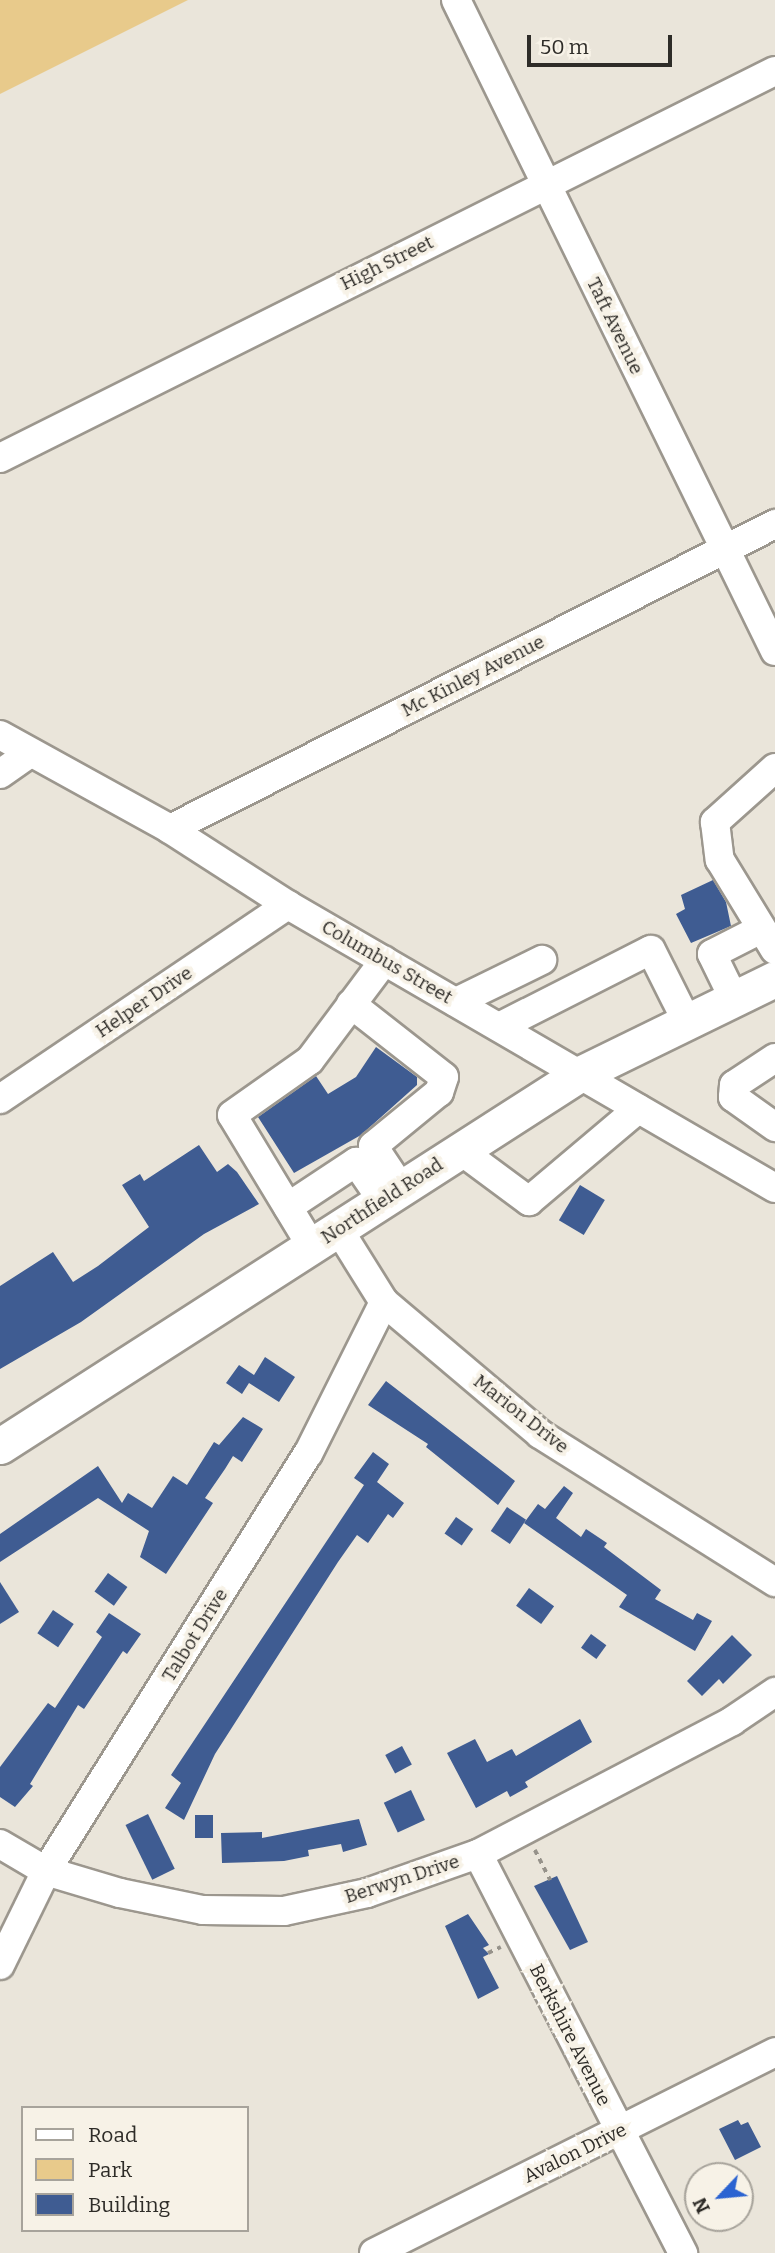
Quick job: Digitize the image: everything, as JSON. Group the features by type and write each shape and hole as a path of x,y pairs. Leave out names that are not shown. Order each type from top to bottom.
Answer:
{"main road":[{"name":"Northfield Road","path":"0,1446 578,1075 775,979"}],"street":[{"name":"Taft Avenue","path":"456,0 775,651"},
{"name":"High Street","path":"0,458 775,71"},
{"name":"Mc Kinley Avenue","path":"170,829 775,524"},
{"name":"Columbus Street","path":"0,735 170,829 288,905 775,1188"},
{"path":"0,774 30,753"},
{"path":"734,999 712,954 770,941 720,860 715,822 775,768"},
{"name":"Helper Drive","path":"0,1099 288,905"},
{"path":"499,1027 651,950 687,1022"},
{"path":"456,1002 542,960"},
{"path":"384,961 351,1004 444,1077 439,1092 373,1146 392,1194"},
{"name":"Marion Drive","path":"351,1004 310,1060 232,1115 288,1207 326,1238 384,1302 540,1434 775,1582"},
{"path":"775,1058 734,1085 733,1097 775,1127"},
{"path":"460,1150 529,1200 638,1109"},
{"path":"288,1207 356,1161 392,1194"},
{"name":"Talbot Drive","path":"0,1965 46,1871 309,1454 384,1302"},
{"name":"Berwyn Drive","path":"0,1844 46,1871 120,1893 203,1910 284,1911 368,1894 478,1854 732,1721 775,1692"},
{"name":"Berkshire Avenue","path":"478,1854 683,2253"},
{"name":"Avalon Drive","path":"374,2253 775,2052"}],"path":[{"path":"535,1850 550,1880"},
{"path":"488,1953 506,1944"}],"green space":[{"path":"0,0 188,0 0,94"}],"building":[{"path":"713,880 726,902 731,926 691,943 676,914 685,909 681,895"},
{"path":"376,1047 417,1077 417,1085 361,1135 294,1173 258,1117 316,1076 328,1094 356,1077"},
{"path":"199,1145 217,1172 228,1164 237,1172 259,1204 204,1234 81,1322 0,1369 0,1286 53,1252 73,1282 98,1266 149,1227 122,1185 140,1174 144,1181"},
{"path":"580,1185 605,1200 584,1235 559,1220"},
{"path":"265,1357 295,1377 279,1402 249,1383 242,1394 226,1383 239,1365 254,1375"},
{"path":"386,1381 515,1481 498,1505 426,1447 428,1444 368,1405"},
{"path":"243,1417 263,1429 242,1462 233,1456 205,1498 213,1503 166,1574 140,1557 149,1531 98,1498 0,1562 0,1534 98,1466 122,1503 128,1493 152,1508 173,1476 187,1485 214,1442 219,1445"},
{"path":"373,1452 389,1464 377,1482 404,1503 393,1518 388,1514 368,1543 357,1535 338,1562 215,1754 184,1820 165,1808 181,1783 171,1775 364,1485 354,1478"},
{"path":"564,1486 573,1493 556,1518 581,1537 586,1529 607,1543 604,1547 661,1590 655,1599 693,1620 697,1613 712,1621 695,1651 619,1607 627,1595 524,1523 538,1504 545,1509"},
{"path":"507,1507 526,1520 510,1544 491,1531"},
{"path":"456,1517 473,1529 462,1545 445,1533"},
{"path":"108,1573 127,1587 114,1606 94,1592"},
{"path":"0,1582 19,1612 0,1624"},
{"path":"529,1588 554,1606 541,1624 516,1606"},
{"path":"53,1610 74,1624 58,1647 37,1633"},
{"path":"109,1613 141,1634 127,1654 123,1651 84,1709 78,1705 30,1784 33,1786 15,1807 0,1797 0,1767 48,1703 55,1708 102,1637 96,1632"},
{"path":"591,1634 606,1645 596,1659 581,1648"},
{"path":"732,1635 752,1655 723,1684 719,1679 702,1696 687,1681"},
{"path":"580,1719 592,1742 525,1782 528,1787 510,1797 507,1791 476,1808 447,1753 475,1739 487,1762 512,1749 516,1756"},
{"path":"402,1746 412,1765 395,1773 385,1755"},
{"path":"411,1790 425,1820 398,1833 384,1803"},
{"path":"148,1814 175,1869 152,1880 126,1825"},
{"path":"195,1815 213,1815 213,1838 195,1838"},
{"path":"359,1819 367,1845 343,1852 341,1844 308,1850 309,1856 284,1861 222,1863 221,1833 262,1832 262,1838"},
{"path":"557,1876 588,1942 570,1950 534,1886"},
{"path":"468,1914 489,1945 483,1948 489,1954 483,1957 499,1988 478,1999 445,1926"},
{"path":"738,2120 741,2125 748,2122 761,2147 735,2160 719,2129"}]}
